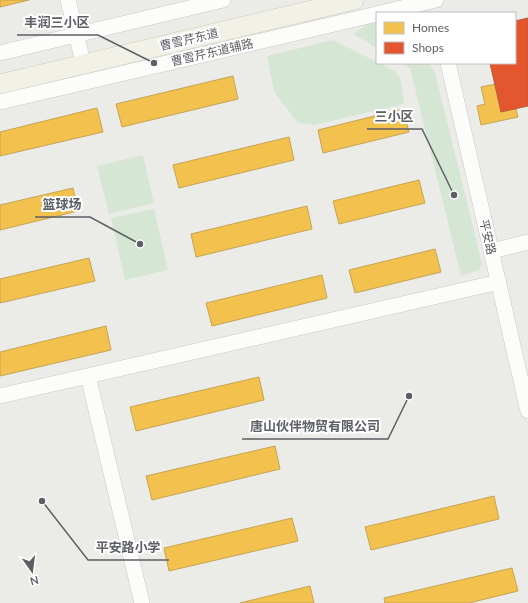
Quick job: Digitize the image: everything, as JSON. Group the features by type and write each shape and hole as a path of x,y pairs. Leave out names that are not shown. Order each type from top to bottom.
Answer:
{"main road":[{"name":"曹雪芹东道","path":"0,72 80,54 298,0"},
{"name":"曹雪芹东道","path":"0,84 354,0"}],"street":[{"path":"68,0 80,54"},
{"path":"0,53 223,0"},
{"path":"385,12 434,3"},
{"name":"曹雪芹东道辅路","path":"0,102 376,14"},
{"name":"平安路","path":"448,64 528,411"},
{"path":"492,251 528,242"},
{"path":"0,396 499,282"},
{"path":"88,376 142,603"}],"green space":[{"path":"371,22 376,24 376,47 353,34"},
{"path":"333,40 376,62 376,64 381,64 395,71 400,77 404,104 314,125 298,123 274,90 267,56"},
{"path":"404,64 429,64 435,73 482,264 479,270 461,276 410,68"},
{"path":"143,155 154,203 109,214 97,166"},
{"path":"154,209 168,270 125,280 111,218"}],"building: Homes":[{"path":"0,0 29,0 0,7"},
{"path":"528,45 528,98 514,101 518,117 481,125 477,106 485,104 481,87 501,83 499,75 493,76 490,64 516,64 516,48"},
{"path":"233,76 238,99 122,127 116,104"},
{"path":"97,108 103,132 0,156 0,132"},
{"path":"403,109 409,132 323,153 318,130"},
{"path":"289,137 294,160 179,188 173,165"},
{"path":"419,180 425,203 339,224 333,201"},
{"path":"73,188 78,211 0,230 0,205"},
{"path":"307,206 312,229 196,257 191,234"},
{"path":"435,249 441,272 355,293 349,270"},
{"path":"89,258 95,281 0,303 0,279"},
{"path":"322,275 327,298 212,326 206,303"},
{"path":"106,326 111,350 0,376 0,352"},
{"path":"259,377 264,400 136,431 130,407"},
{"path":"275,446 280,469 152,500 146,476"},
{"path":"494,496 499,519 371,550 365,527"},
{"path":"292,518 298,541 169,571 164,548"},
{"path":"512,568 518,591 469,603 385,603 384,598"},
{"path":"310,586 314,603 240,603"}],"building: Shops":[{"path":"528,18 528,106 501,112 490,64 516,64 516,21"}],"place":[{"name":"丰润三小区","path":"154,63"},
{"name":"三小区","path":"454,195"},
{"name":"篮球场","path":"140,244"},
{"name":"唐山伙伴物贸有限公司","path":"409,396"},
{"name":"平安路小学","path":"42,501"}]}
